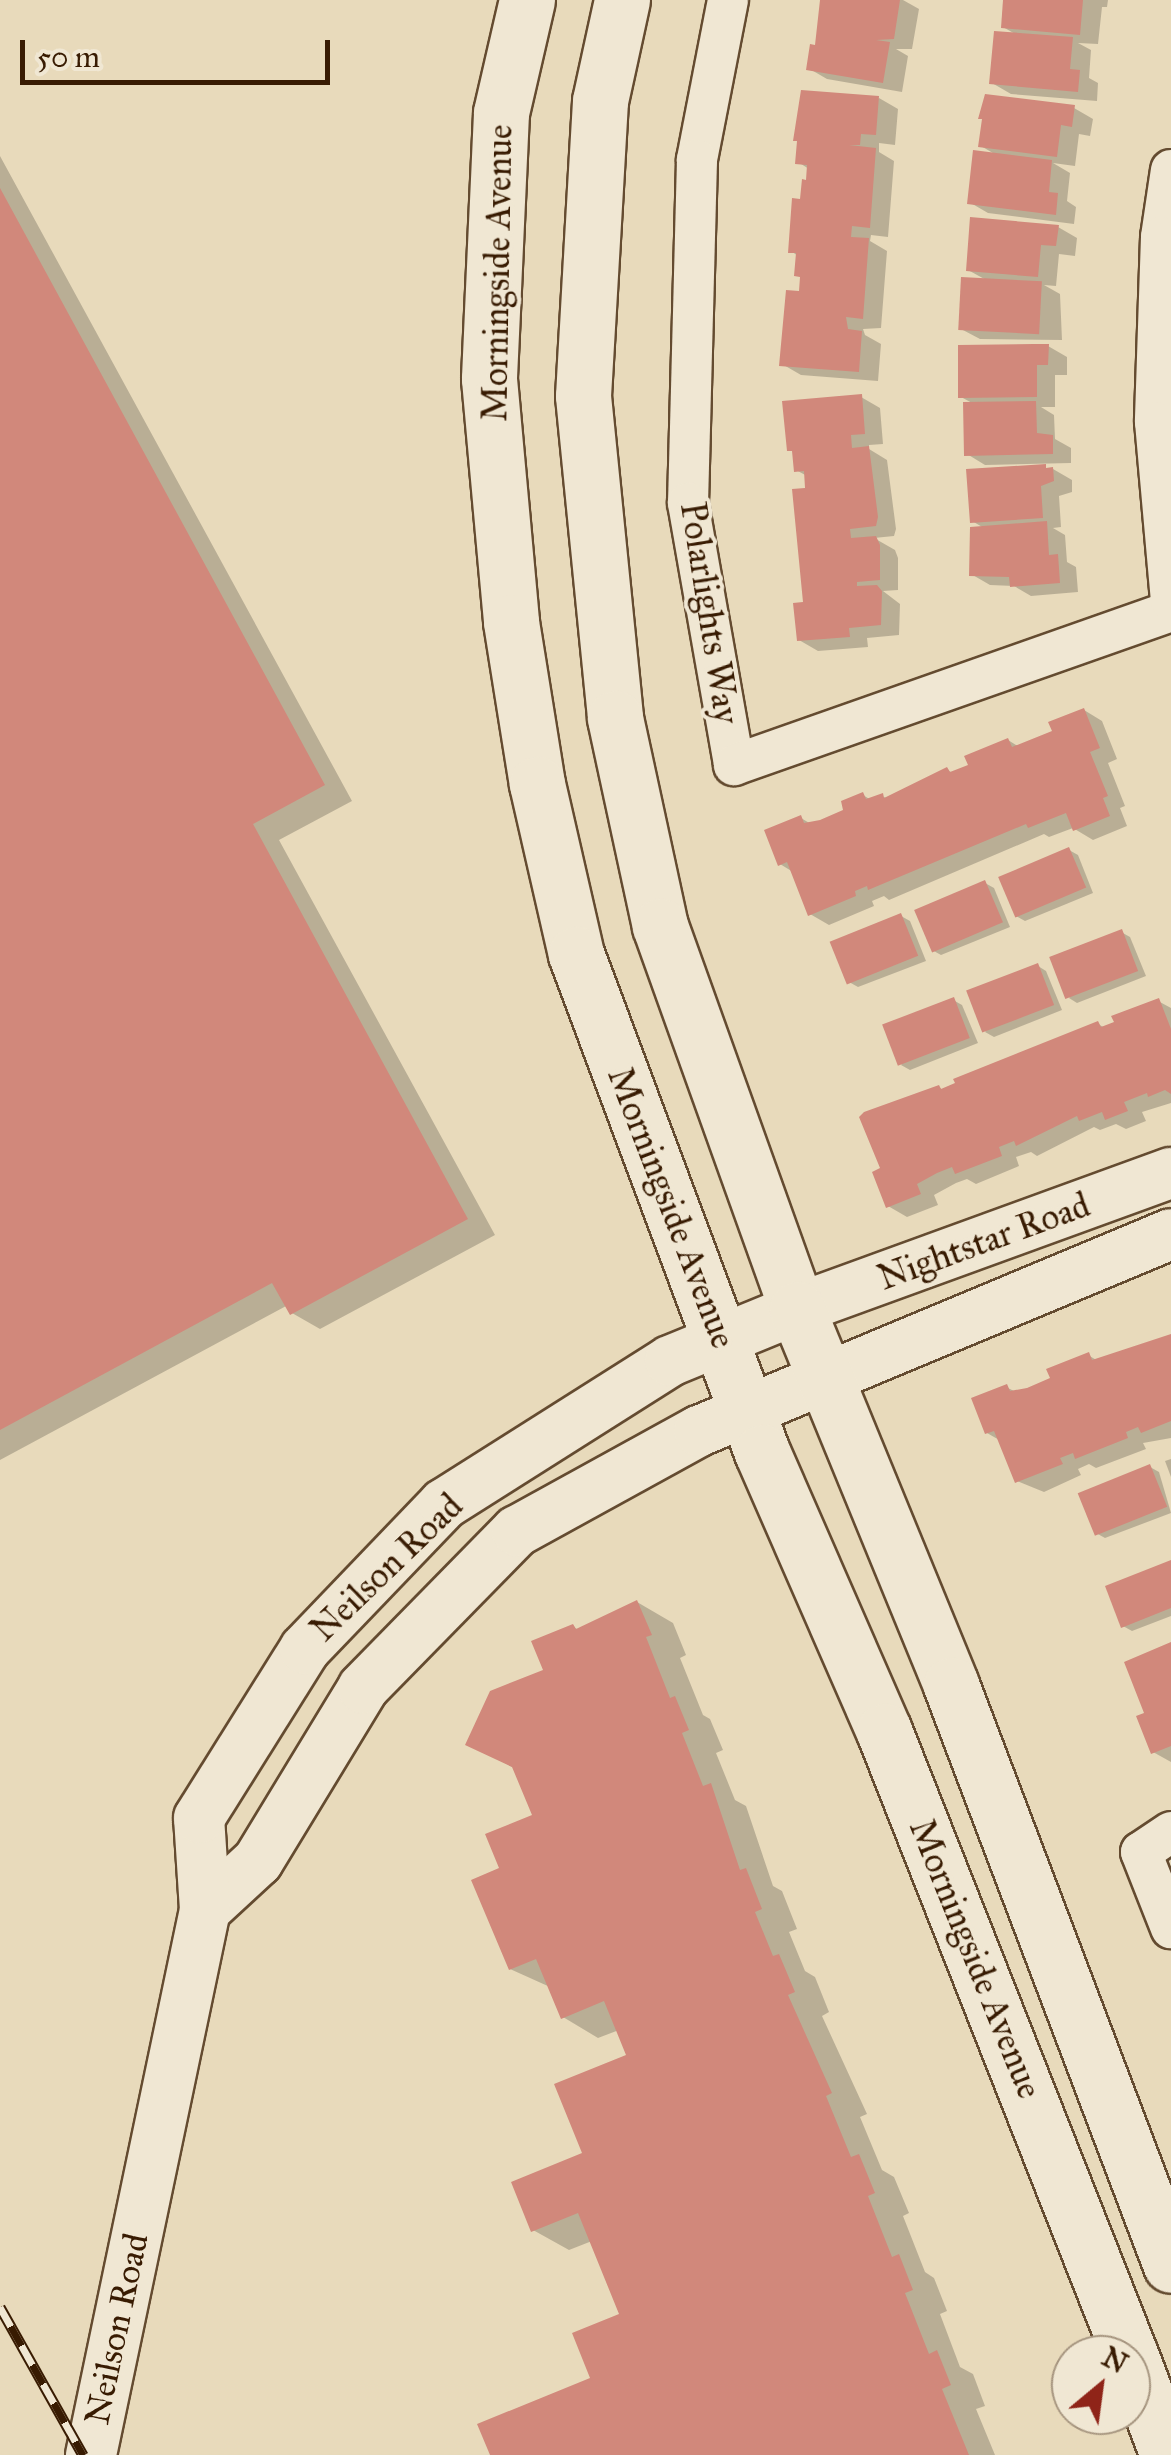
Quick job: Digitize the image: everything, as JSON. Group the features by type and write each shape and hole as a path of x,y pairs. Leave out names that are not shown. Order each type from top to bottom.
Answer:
{"main road":[{"name":"Morningside Avenue","path":"526,0 501,113 488,380 511,622 537,784 576,954 747,1411 884,1732 1122,2335"},
{"name":"Morningside Avenue","path":"622,0 600,101 583,396 614,718 660,926 797,1309 951,1685 1171,2265"},
{"path":"1052,2152 1118,2127"},
{"name":"Morningside Avenue","path":"1151,2411 1168,2455"}],"street":[{"name":"Polarlights Way","path":"728,0 698,160 688,502 734,765 1171,610"},
{"path":"1171,170 1161,237 1155,422 1171,600"},
{"name":"Nightstar Road","path":"721,1343 797,1309 1171,1173"},
{"name":"Nightstar Road","path":"747,1411 1171,1234"},
{"name":"Neilson Road","path":"91,2455 205,1910 199,1818 304,1649 444,1504 612,1394 670,1361 721,1343"},
{"name":"Neilson Road","path":"205,1910 258,1861 363,1688 517,1531 698,1431 747,1411"},
{"path":"1171,1832 1141,1852 1171,1928"}],"building":[{"path":"820,0 900,0 894,39 876,40 890,42 883,83 806,70 810,44 815,45"},
{"path":"1003,0 1083,0 1080,35 1001,28"},
{"path":"994,31 1073,37 1070,69 1080,70 1078,92 989,84"},
{"path":"801,90 879,96 876,135 861,134 860,145 849,145 876,148 870,228 852,226 851,237 869,238 863,319 846,317 848,329 862,331 859,372 779,366 786,290 799,291 800,277 794,276 796,253 788,253 792,198 800,199 802,179 806,180 807,165 795,164 797,141 793,141"},
{"path":"985,94 1075,105 1072,127 1061,125 1057,157 978,147 982,119 978,119"},
{"path":"973,150 1052,160 1049,192 1058,193 1056,215 967,204"},
{"path":"0,188 325,785 253,824 468,1219 290,1315 272,1283 0,1430"},
{"path":"970,217 1059,225 1056,246 1041,245 1038,277 966,271"},
{"path":"961,277 1042,281 1039,334 958,330"},
{"path":"1049,344 1048,365 1037,365 1037,397 958,398 958,345"},
{"path":"862,394 865,434 851,435 852,448 869,446 878,517 876,526 850,529 851,538 876,536 880,545 880,580 857,582 857,586 877,585 882,591 881,625 849,628 850,637 797,641 793,603 803,602 792,489 805,488 804,471 794,472 792,451 787,451 782,401"},
{"path":"1036,401 1037,433 1053,435 1053,454 964,456 963,402"},
{"path":"1046,464 1046,468 1053,467 1054,481 1041,486 1043,518 970,523 966,469"},
{"path":"1047,521 1049,555 1058,554 1060,583 1010,587 1009,577 969,576 970,527"},
{"path":"1084,708 1100,748 1090,752 1108,796 1103,798 1110,816 1073,831 1066,813 1028,828 1026,824 868,890 867,886 855,891 856,896 808,916 787,862 778,866 764,830 801,815 804,823 820,820 843,810 841,801 863,792 866,799 883,793 884,798 947,767 950,772 968,765 964,756 1008,738 1012,747 1052,731 1048,722"},
{"path":"1069,847 1086,888 1015,918 998,877"},
{"path":"985,880 1003,922 932,952 914,910"},
{"path":"901,913 918,956 847,984 830,942"},
{"path":"1122,929 1138,971 1065,999 1049,957"},
{"path":"1038,963 1054,1005 982,1033 966,991"},
{"path":"954,997 970,1038 898,1066 882,1025"},
{"path":"1159,998 1171,1029 1171,1094 1165,1090 1148,1097 1147,1093 1124,1102 1128,1111 1105,1120 1102,1112 1079,1121 1077,1116 1016,1146 1014,1141 999,1147 1002,1156 955,1174 952,1167 937,1173 917,1184 921,1194 886,1208 872,1172 880,1168 859,1117 864,1112 939,1085 941,1089 955,1083 953,1079 1098,1021 1101,1027 1114,1022 1111,1016"},
{"path":"1171,1334 1171,1421 1141,1433 1138,1427 1126,1432 1128,1438 1075,1459 1073,1453 1060,1458 1063,1464 1015,1483 994,1431 985,1434 971,1398 1007,1384 1010,1391 1027,1388 1050,1378 1046,1369 1089,1352 1092,1360"},
{"path":"1150,1464 1167,1507 1095,1536 1078,1493"},
{"path":"1171,1560 1171,1608 1121,1628 1105,1586"},
{"path":"637,1600 652,1635 646,1637 670,1698 675,1696 689,1730 682,1733 703,1786 711,1783 740,1870 746,1868 762,1909 755,1912 773,1956 779,1954 795,1992 788,1995 832,2093 826,2096 851,2157 859,2154 875,2193 868,2196 892,2257 899,2254 913,2290 905,2293 929,2354 937,2350 951,2385 942,2389 969,2455 490,2455 477,2424 590,2378 572,2333 619,2314 578,2213 531,2232 511,2182 582,2153 554,2084 626,2055 604,2001 561,2019 536,1959 509,1970 471,1880 499,1868 485,1834 532,1815 512,1767 465,1745 490,1691 543,1670 531,1641 573,1624 576,1629"},
{"path":"1171,1642 1171,1746 1151,1754 1136,1716 1144,1713 1124,1662"}],"railway":[{"path":"0,2307 83,2455"}]}
